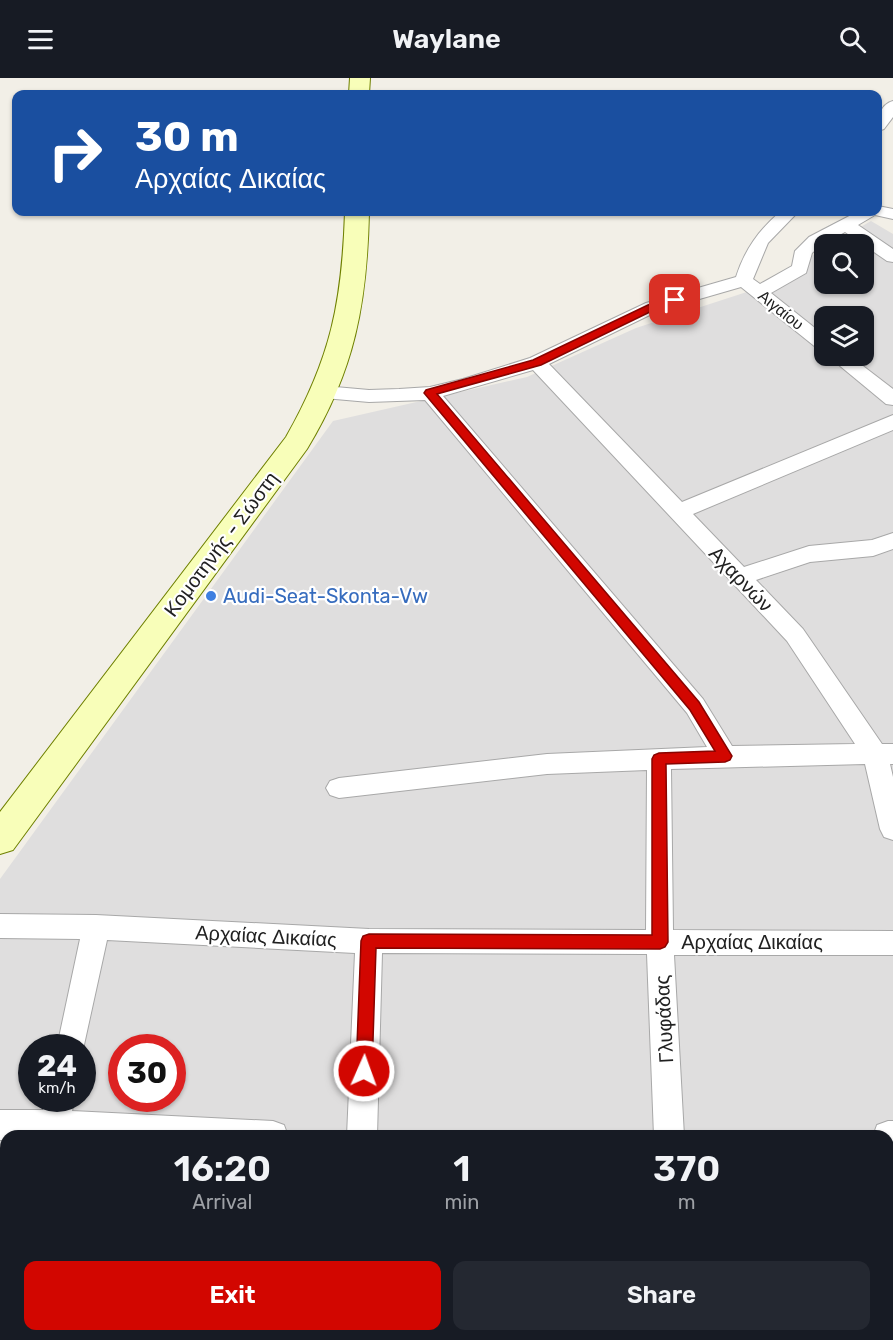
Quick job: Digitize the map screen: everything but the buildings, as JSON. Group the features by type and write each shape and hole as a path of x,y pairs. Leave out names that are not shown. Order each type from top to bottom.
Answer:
{"main road":[{"name":"Κομοτηνής - Σώστη","path":"0,839 297,442 324,392 341,344 353,284 357,216"}],"street":[{"path":"882,121 893,106"},
{"path":"744,280 752,253 764,234 785,216"},
{"path":"759,292 800,269 804,250 861,216"},
{"path":"845,224 893,257"},
{"name":"Αιγαίου","path":"324,392 369,396 430,393 537,362 652,307 744,280 814,336"},
{"name":"Αχαρνών","path":"537,362 795,635 884,754 893,829"},
{"path":"851,366 893,399"},
{"path":"430,393 695,706 725,756"},
{"path":"677,512 893,422"},
{"path":"740,577 809,554 873,548 893,541"},
{"path":"339,788 547,764 725,756 884,754"},
{"name":"Γλυφάδας","path":"659,759 660,942 669,1130"},
{"name":"Αρχαίας Δικαίας","path":"0,926 96,927 369,941 893,943"},
{"path":"74,1034 96,927"},
{"path":"362,1130 369,941"},
{"path":"0,1125 56,1120 192,1130"}],"shaded area":[{"path":"871,221 893,234 893,1130 0,1130 0,879 333,421 527,377 636,328 756,289 814,255 814,294 874,294 874,234 848,234"}],"place":[{"name":"Audi-Seat-Skonta-Vw","path":"211,596"}],"route":[{"path":"364,1071 369,941 660,942 659,759 725,756 695,706 430,393 537,362 652,307 675,300"}]}
